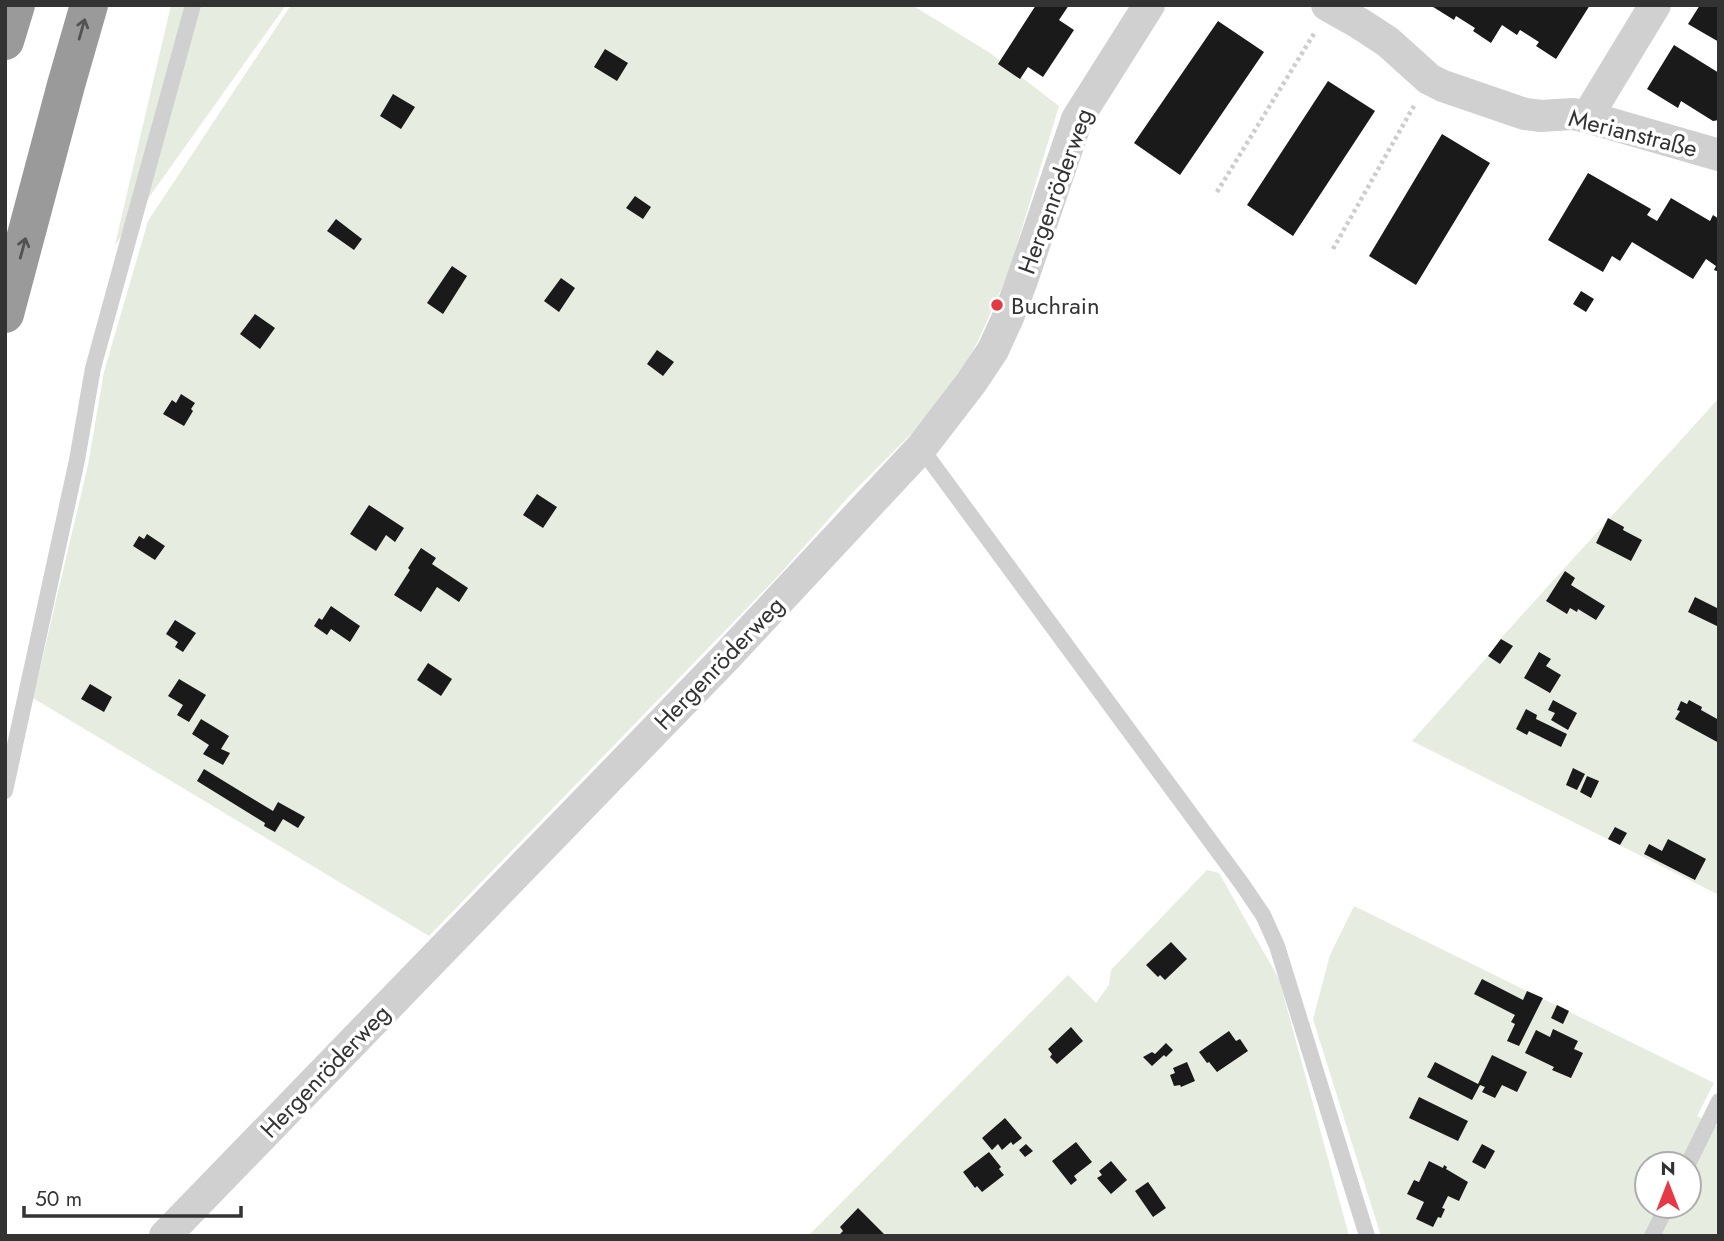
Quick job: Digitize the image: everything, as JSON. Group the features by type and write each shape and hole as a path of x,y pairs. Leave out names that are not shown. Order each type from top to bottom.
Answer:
{"highway":[{"path":"5,41 16,5"},
{"path":"5,314 89,5"}],"street":[{"name":"Hergenröderweg","path":"165,1236 727,656 921,448 993,350 1021,283 1077,119 1149,5"},
{"path":"1587,117 1655,5"},
{"name":"Merianstraße","path":"1329,6 1388,42 1429,79 1443,86 1525,114 1573,114 1719,155"}],"lane":[{"path":"5,791 77,460 93,368 193,5"},
{"path":"921,448 1242,884 1262,915 1277,946 1367,1236"},
{"path":"1695,1150 1719,1101"},
{"path":"1653,1236 1660,1220"}],"path":[{"path":"1217,192 1329,6"},
{"path":"1333,249 1429,79"}],"shaded area":[{"path":"171,5 286,5 115,245"},
{"path":"291,5 912,5 990,53 1059,106 1008,274 978,341 958,377 913,432 850,495 780,574 429,936 33,698 88,465 104,372 148,221"},
{"path":"1719,398 1719,895 1412,741 1501,638"},
{"path":"1207,870 1219,873 1279,979 1349,1236 808,1236 1068,975 1096,1003 1109,985 1111,970"},
{"path":"1354,906 1714,1083 1697,1116 1717,1126 1719,1124 1719,1236 1381,1236 1313,1019 1330,955"}],"building":[{"path":"1036,5 1069,5 1059,20 1074,30 1043,77 1028,67 1020,79 998,64"},
{"path":"1430,5 1590,5 1556,59 1536,46 1539,42 1520,30 1517,35 1502,25 1491,43 1473,31 1475,28 1456,16 1454,20"},
{"path":"1700,5 1719,5 1719,42 1688,24"},
{"path":"1218,21 1264,52 1180,175 1134,143"},
{"path":"1674,45 1719,73 1719,120 1713,121 1681,101 1678,108 1647,89"},
{"path":"605,49 628,63 617,81 594,67"},
{"path":"1328,81 1375,111 1293,236 1247,205"},
{"path":"393,94 415,107 401,129 380,116"},
{"path":"1442,134 1490,163 1416,285 1369,256"},
{"path":"1588,173 1651,209 1647,215 1657,221 1671,198 1710,221 1713,215 1719,219 1719,272 1714,270 1716,266 1706,259 1693,279 1632,242 1620,261 1612,256 1603,272 1548,240"},
{"path":"635,196 651,207 643,219 626,208"},
{"path":"336,219 362,239 354,250 327,231"},
{"path":"452,266 467,276 443,314 427,303"},
{"path":"561,278 575,288 559,312 544,301"},
{"path":"1581,291 1594,299 1586,312 1573,304"},
{"path":"255,314 275,328 260,349 240,334"},
{"path":"657,350 674,362 663,376 647,364"},
{"path":"181,394 195,403 184,426 163,414 172,400 176,403"},
{"path":"537,494 557,507 543,528 523,515"},
{"path":"369,505 404,528 395,542 386,535 376,551 350,534"},
{"path":"1608,518 1642,540 1631,561 1596,543"},
{"path":"147,534 165,546 155,560 133,546 139,536 144,539"},
{"path":"421,548 436,558 432,564 468,588 459,602 437,587 421,612 394,595"},
{"path":"1565,571 1575,578 1571,585 1605,606 1596,620 1578,609 1577,612 1570,608 1567,614 1546,601"},
{"path":"1695,597 1719,609 1719,627 1688,612"},
{"path":"331,606 360,626 350,642 331,629 327,635 314,626 319,618 322,620"},
{"path":"175,620 196,633 183,652 175,647 178,642 166,634"},
{"path":"1501,639 1513,646 1500,664 1488,656"},
{"path":"1539,652 1551,659 1546,666 1561,675 1550,693 1524,678"},
{"path":"428,663 452,679 441,696 417,680"},
{"path":"179,679 206,695 189,722 177,715 183,705 168,696"},
{"path":"90,684 112,697 104,712 81,699"},
{"path":"1553,700 1577,713 1568,730 1551,720 1555,713 1548,710"},
{"path":"1689,700 1719,720 1719,743 1675,719 1680,711 1677,710 1681,701 1687,704"},
{"path":"1526,709 1537,715 1536,719 1567,734 1561,747 1529,731 1527,735 1516,729"},
{"path":"201,719 229,736 221,749 230,753 223,765 203,754 209,745 192,734"},
{"path":"1573,768 1585,774 1577,790 1566,785"},
{"path":"204,769 273,811 278,802 305,817 298,828 283,819 275,832 197,781"},
{"path":"1587,776 1599,781 1591,798 1580,792"},
{"path":"1615,827 1627,833 1620,845 1608,839"},
{"path":"1668,839 1706,859 1695,880 1644,854 1649,844 1662,851"},
{"path":"1171,942 1187,959 1165,980 1146,965"},
{"path":"1482,979 1523,1000 1527,991 1543,998 1519,1046 1507,1041 1515,1024 1511,1022 1515,1015 1474,994"},
{"path":"1557,1005 1569,1011 1563,1024 1551,1018"},
{"path":"1071,1027 1083,1041 1057,1064 1050,1057 1052,1054 1048,1049"},
{"path":"1553,1029 1578,1041 1574,1049 1583,1053 1571,1078 1525,1053 1536,1030 1550,1037"},
{"path":"1229,1031 1236,1041 1240,1039 1248,1051 1217,1072 1199,1052"},
{"path":"1166,1043 1173,1050 1152,1066 1143,1057 1152,1052 1155,1054"},
{"path":"1492,1055 1527,1072 1517,1092 1502,1085 1495,1098 1482,1092 1485,1087 1480,1085 1472,1100 1427,1077 1435,1062 1478,1084"},
{"path":"1187,1062 1195,1081 1181,1087 1174,1086 1170,1075 1175,1073 1173,1068"},
{"path":"1419,1097 1468,1121 1458,1141 1409,1118"},
{"path":"1005,1118 1022,1138 1013,1145 1011,1142 1002,1150 998,1144 992,1150 982,1138"},
{"path":"1076,1142 1092,1162 1074,1176 1077,1180 1071,1185 1052,1161"},
{"path":"1026,1144 1033,1151 1025,1157 1019,1150"},
{"path":"1482,1144 1495,1151 1485,1169 1472,1162"},
{"path":"989,1152 1004,1175 982,1192 977,1186 975,1188 963,1172"},
{"path":"1111,1161 1127,1180 1111,1194 1097,1178 1102,1175 1099,1171"},
{"path":"1429,1161 1443,1168 1444,1165 1446,1169 1468,1182 1459,1201 1448,1196 1441,1218 1438,1217 1433,1227 1416,1219 1424,1202 1407,1194 1414,1180 1419,1182"},
{"path":"1148,1182 1166,1208 1153,1217 1135,1191"},
{"path":"858,1208 886,1236 840,1234 843,1231 840,1227"}],"place":[{"name":"Buchrain","path":"997,305"}]}
